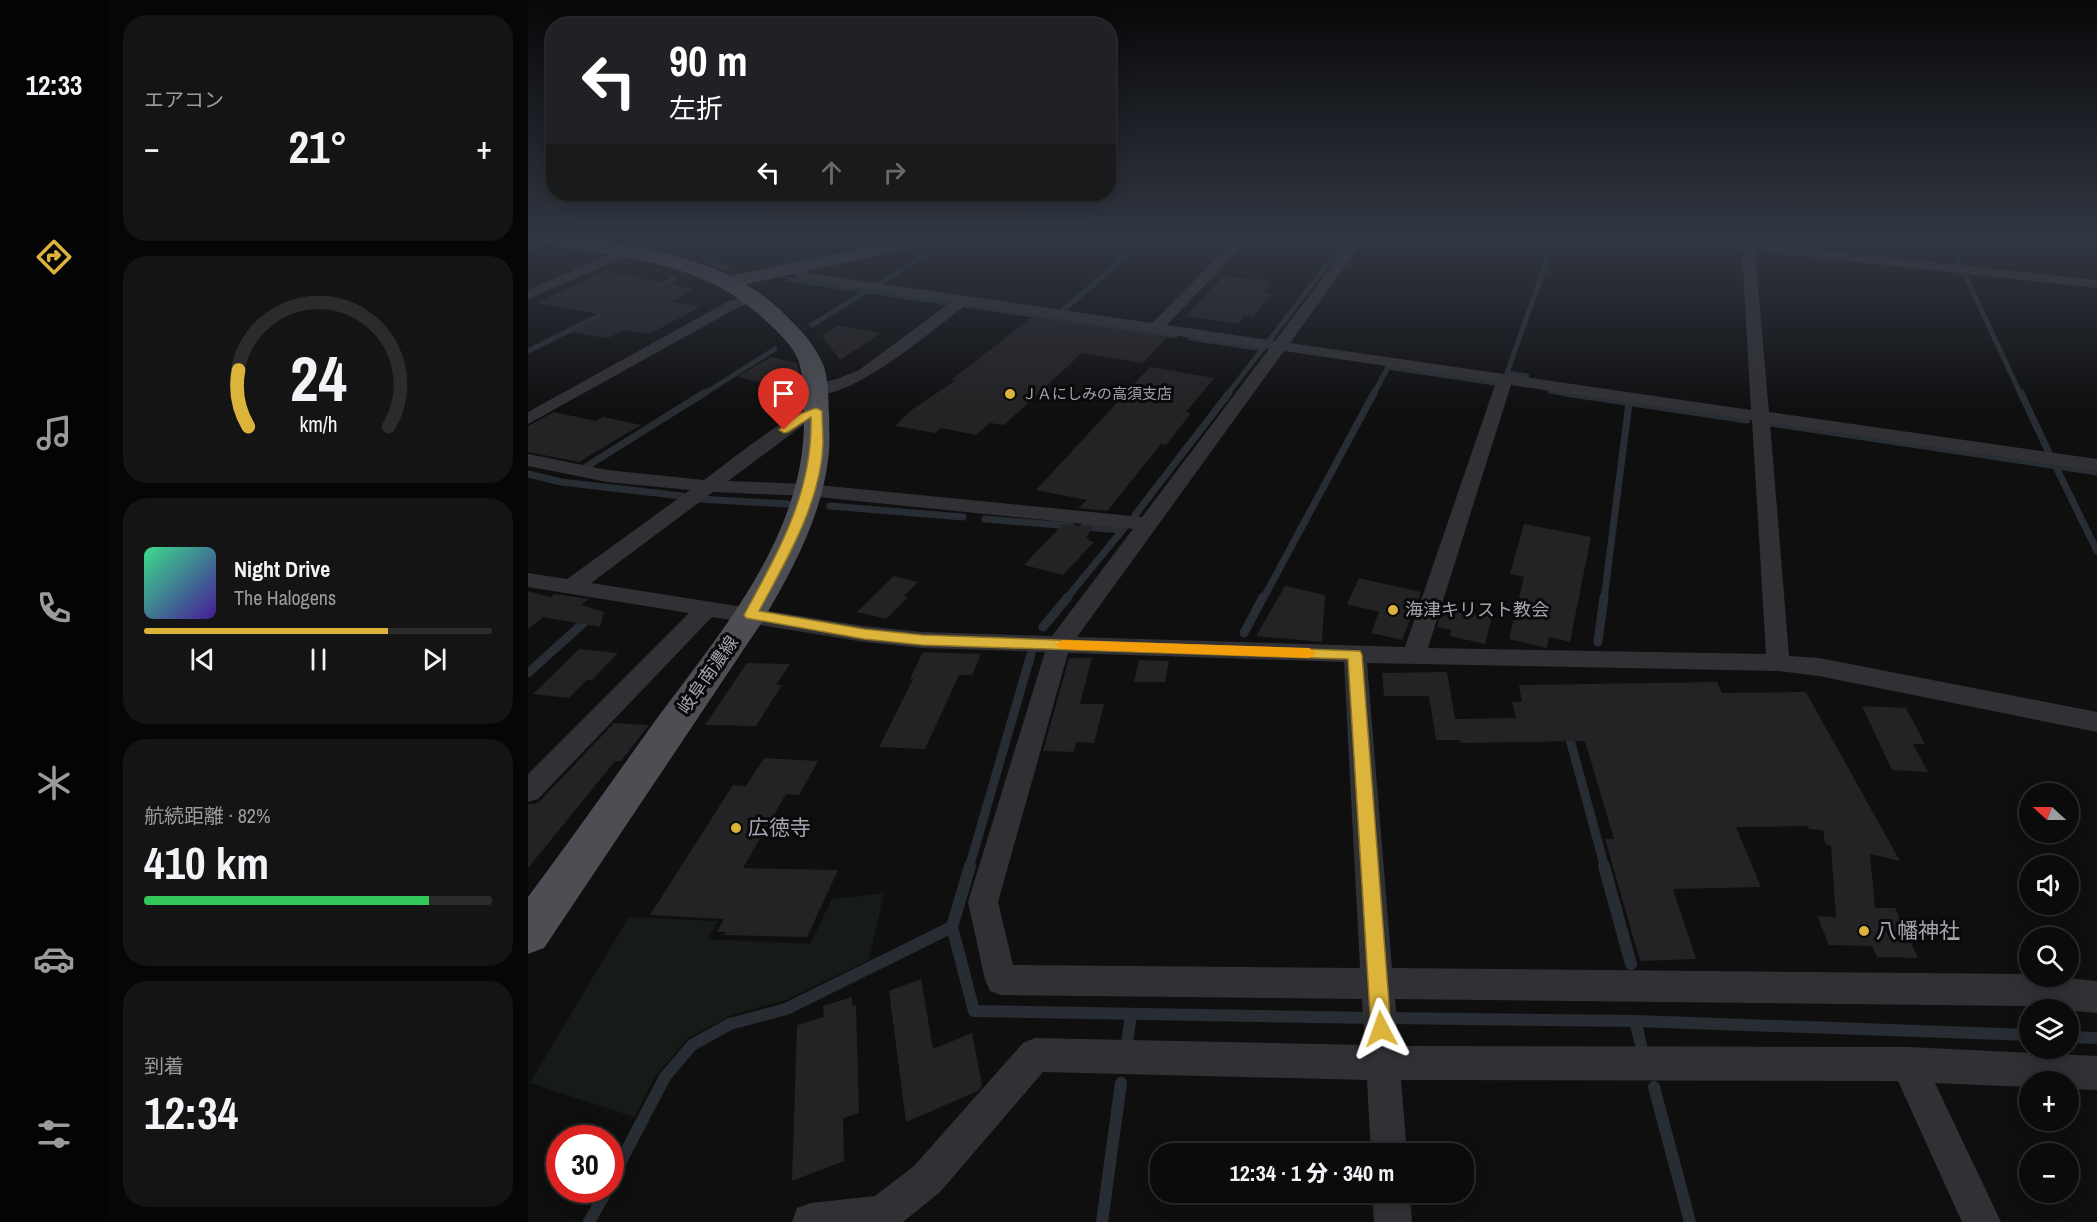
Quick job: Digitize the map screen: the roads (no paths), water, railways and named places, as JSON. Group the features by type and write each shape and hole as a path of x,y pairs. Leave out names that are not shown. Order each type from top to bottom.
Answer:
{"main road":[{"name":"岐阜南濃線","path":"532,920 751,615 794,534 808,490 818,446 812,365 793,334 749,297"}],"street":[{"path":"528,419 732,305 737,297"},
{"path":"943,297 2097,465"},
{"path":"1156,328 1186,297"},
{"path":"1315,297 1059,644 983,902 1001,980 1378,991 2024,990 2097,997"},
{"path":"1752,297 1778,663"},
{"path":"571,587 804,416 815,401 843,383 865,373 963,300"},
{"path":"1414,656 1505,379"},
{"path":"528,460 607,476 707,486 808,490 1147,524"},
{"path":"528,580 864,634 922,640 1355,655 1778,663 1819,667 2097,722"},
{"path":"528,790 708,608"},
{"path":"1355,655 1388,1143"},
{"path":"811,1222 882,1214 927,1179 1035,1055 1383,1054 1908,1064 2097,1073"},
{"path":"1908,1064 1982,1222"},
{"path":"1392,1203 1393,1222"}],"waterway":[{"path":"812,325 857,297"},
{"path":"908,297 948,303"},
{"path":"1062,311 1078,297"},
{"path":"1268,342 1302,297"},
{"path":"1526,378 1527,376 1507,373 1534,297"},
{"path":"1975,297 2021,395"},
{"path":"965,305 1175,336"},
{"path":"528,351 610,310"},
{"path":"1190,338 1263,349"},
{"path":"702,395 775,349"},
{"path":"1227,395 1263,349"},
{"path":"1373,395 1388,367 1495,383"},
{"path":"1550,391 1575,395"},
{"path":"584,468 704,393"},
{"path":"1135,515 1229,393"},
{"path":"1263,599 1374,393"},
{"path":"1565,393 1747,420"},
{"path":"2021,393 2049,453"},
{"path":"1604,599 1629,403"},
{"path":"1770,423 2055,466"},
{"path":"2055,466 2097,472"},
{"path":"2055,466 2097,551"},
{"path":"528,474 561,482 682,496"},
{"path":"699,499 788,504"},
{"path":"830,506 963,517"},
{"path":"985,519 1071,526"},
{"path":"1084,527 1122,530"},
{"path":"1066,599 1125,527"},
{"path":"1043,627 1068,597"},
{"path":"1244,633 1263,597"},
{"path":"1598,642 1604,597"},
{"path":"528,673 589,618"},
{"path":"969,868 1031,654"},
{"path":"1568,732 1605,868"},
{"path":"952,927 970,866"},
{"path":"1604,866 1631,964"},
{"path":"624,1155 665,1077 692,1045 730,1024 786,1009 952,927"},
{"path":"952,927 974,1011 1374,1018"},
{"path":"1127,1042 1131,1014"},
{"path":"1387,1018 1635,1021"},
{"path":"1635,1021 2019,1035"},
{"path":"1635,1021 1641,1045"},
{"path":"2079,1037 2097,1038"},
{"path":"1102,1222 1121,1083"},
{"path":"1654,1087 1690,1222"},
{"path":"589,1222 600,1203"}],"place":[{"name":"ＪＡにしみの高須支店","path":"1010,394"},
{"name":"海津キリスト教会","path":"1393,610"},
{"name":"広徳寺","path":"736,828"},
{"name":"八幡神社","path":"1864,931"}]}
